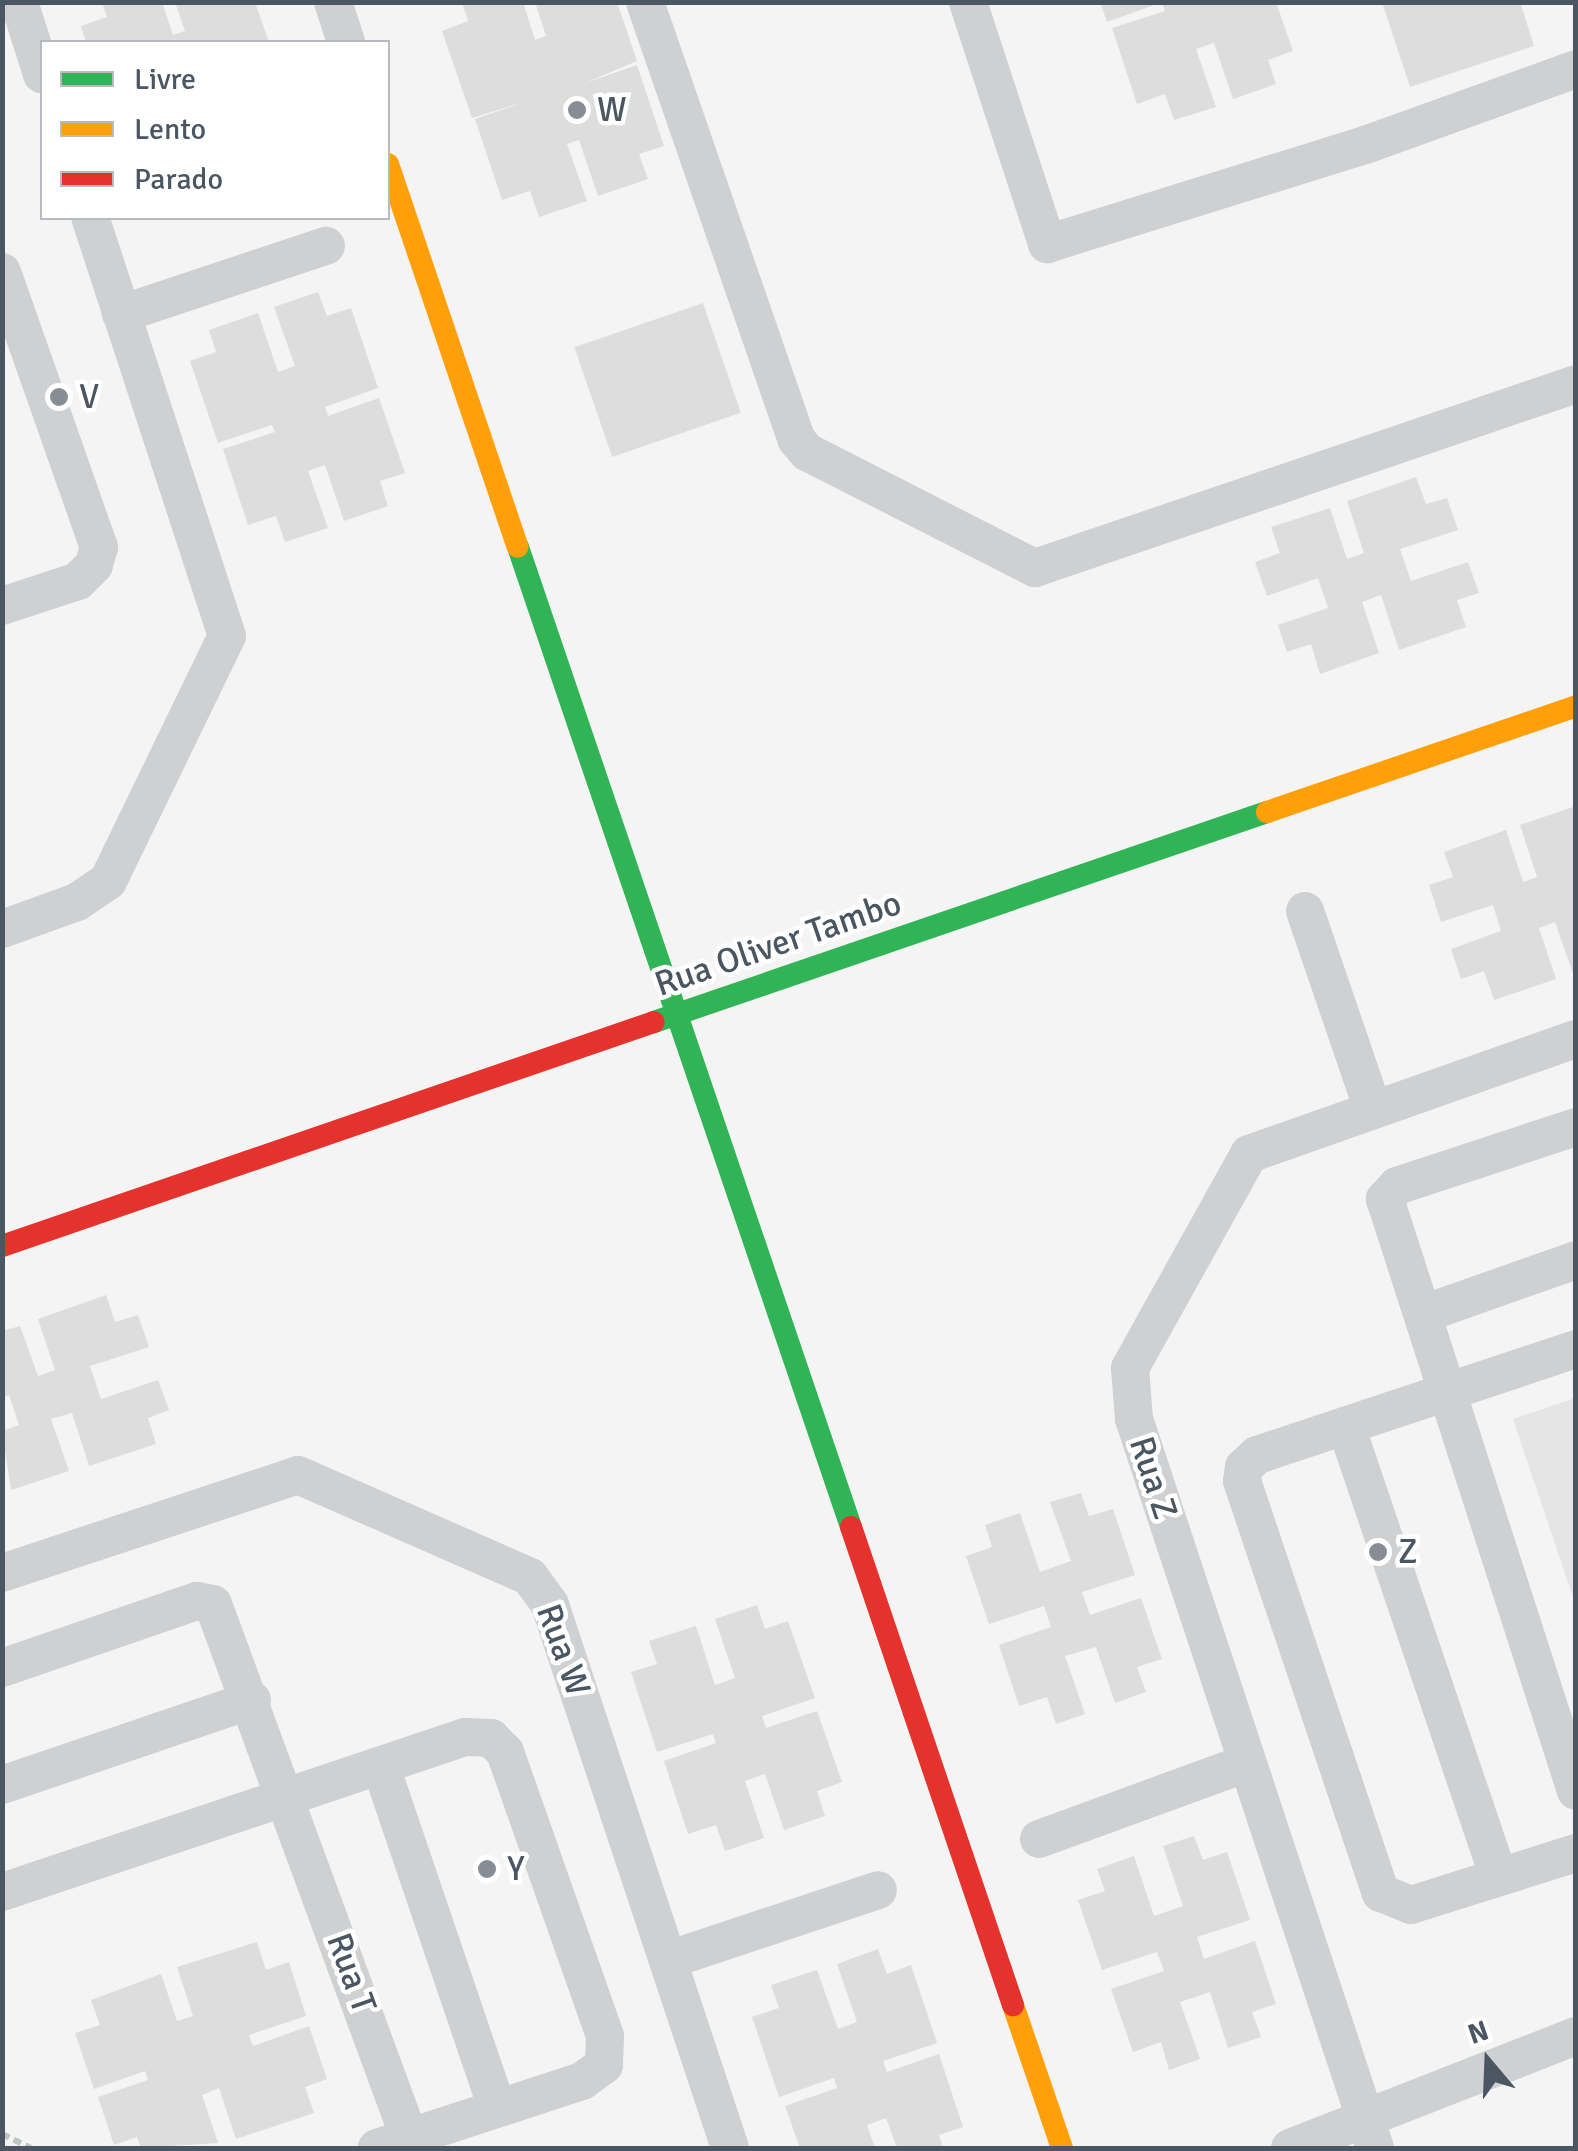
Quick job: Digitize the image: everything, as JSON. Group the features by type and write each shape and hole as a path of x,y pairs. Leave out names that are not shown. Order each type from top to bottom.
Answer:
{"street":[{"path":"19,2 40,68"},
{"path":"332,2 345,40"},
{"path":"645,2 796,439 807,452 1035,568 1576,384"},
{"path":"968,2 1046,244 1368,144 1576,70"},
{"path":"390,170 1062,2148"},
{"path":"2,929 76,902 108,880 228,636 91,220"},
{"path":"121,314 326,246"},
{"path":"2,272 98,546 94,565 78,581 2,606"},
{"name":"Rua Oliver Tambo","path":"2,1246 1576,706"},
{"path":"1306,911 1372,1107"},
{"name":"Rua Z","path":"1371,2135 1134,1419 1130,1368 1249,1154 1372,1107 1576,1039"},
{"path":"1576,1127 1397,1186 1385,1199 1576,1791"},
{"path":"1423,1314 1576,1260"},
{"path":"1576,1349 1256,1455 1244,1466 1242,1480 1381,1893 1411,1905 1576,1853"},
{"path":"1346,1426 1499,1877"},
{"name":"Rua W","path":"2,1574 298,1475 523,1573 550,1605 671,1959 730,2148"},
{"name":"Rua T","path":"2,1668 197,1601 213,1604 223,1616 288,1797 400,2145"},
{"path":"2,1785 252,1700"},
{"path":"2,1892 466,1737 491,1738 505,1752 605,2036 604,2064 582,2081 400,2145"},
{"path":"1039,1839 1248,1763"},
{"path":"380,1767 497,2108"},
{"path":"671,1959 878,1890"},
{"path":"1290,2148 1371,2135 1576,2036"}],"path":[{"path":"2,2134 31,2148"}],"shaded area":[{"path":"1576,1398 1575,1603 1513,1419"}],"building":[{"path":"102,2 162,2 173,35 185,31 175,2 255,2 268,40 85,40 81,26 107,17"},
{"name":"W","path":"462,2 523,2 535,40 546,36 535,2 617,2 637,61 585,83 637,65 664,146 639,154 648,179 598,196 579,140 567,144 587,201 539,217 530,191 502,200 475,119 527,101 472,118 442,31 468,21"},
{"path":"1100,2 1160,2 1160,3 1107,22"},
{"path":"1162,2 1276,2 1293,51 1268,60 1276,84 1233,99 1214,43 1196,49 1216,107 1174,120 1165,94 1137,104 1112,28 1165,11"},
{"path":"1382,2 1520,2 1534,46 1410,87"},
{"path":"318,292 327,316 351,308 378,388 325,407 328,416 379,398 405,473 380,481 388,506 344,521 325,465 308,471 328,528 285,542 276,516 248,525 223,449 275,432 272,425 218,443 190,361 216,352 209,330 258,313 278,372 295,366 274,307"},
{"path":"703,303 741,413 612,457 574,347"},
{"path":"1416,477 1426,504 1447,498 1458,530 1400,549 1411,581 1468,562 1479,593 1457,600 1466,627 1399,650 1381,595 1362,602 1379,653 1320,674 1311,644 1287,652 1278,625 1328,608 1318,578 1267,596 1255,562 1280,553 1271,527 1330,508 1347,559 1364,553 1347,501"},
{"path":"1576,806 1576,982 1555,922 1539,928 1556,979 1494,1000 1484,971 1461,979 1451,949 1501,931 1493,905 1441,922 1429,885 1453,877 1444,852 1506,830 1523,882 1537,877 1520,825"},
{"path":"106,1295 115,1322 138,1315 149,1347 90,1366 101,1399 158,1380 169,1410 148,1418 156,1444 89,1466 72,1413 51,1419 69,1471 11,1490 2,1431 19,1425 9,1395 2,1398 2,1331 20,1326 38,1376 55,1370 38,1319"},
{"path":"1081,1493 1089,1516 1113,1509 1135,1575 1082,1592 1090,1615 1141,1598 1162,1659 1137,1667 1146,1692 1115,1703 1096,1647 1065,1656 1085,1714 1056,1724 1047,1697 1019,1706 999,1645 1051,1627 1044,1606 989,1624 966,1556 992,1547 985,1525 1020,1513 1040,1572 1071,1561 1050,1502"},
{"path":"757,1605 765,1629 788,1621 815,1698 762,1716 766,1728 817,1711 842,1782 817,1791 825,1816 784,1830 765,1774 745,1781 764,1838 725,1851 716,1825 688,1834 664,1761 716,1743 713,1734 657,1752 631,1672 657,1664 649,1641 696,1626 715,1685 735,1678 715,1619"},
{"path":"1194,1836 1203,1860 1227,1852 1250,1920 1197,1937 1204,1959 1255,1941 1276,2004 1252,2012 1261,2037 1228,2048 1210,1992 1180,2002 1200,2059 1169,2070 1161,2042 1133,2052 1111,1989 1164,1971 1157,1952 1102,1970 1078,1900 1105,1891 1097,1869 1134,1856 1154,1916 1183,1906 1163,1846"},
{"path":"257,1942 266,1970 289,1962 306,2016 249,2035 253,2046 309,2026 327,2079 305,2087 314,2113 236,2139 219,2088 202,2095 218,2143 141,2148 137,2137 114,2145 98,2097 148,2080 145,2071 94,2089 75,2033 100,2025 91,2000 161,1974 177,2021 193,2016 177,1967"},
{"path":"878,1949 887,1974 911,1965 937,2043 883,2061 887,2072 939,2054 963,2127 939,2135 943,2148 897,2148 886,2118 867,2125 875,2148 800,2148 785,2106 837,2088 834,2078 779,2097 752,2017 779,2008 771,1985 817,1970 838,2029 857,2022 837,1964"}],"traffic: fast":[{"path":"518,547 851,1527"},
{"path":"654,1022 1267,812"}],"traffic: slow":[{"path":"390,170 518,547"},
{"path":"1267,812 1576,706"},
{"path":"1013,2005 1062,2148"}],"traffic: jam":[{"path":"2,1246 654,1022"},
{"path":"851,1527 1013,2005"}],"place":[{"name":"W","path":"577,110"},
{"name":"V","path":"59,397"},
{"name":"Z","path":"1378,1552"},
{"name":"Y","path":"487,1869"}]}
